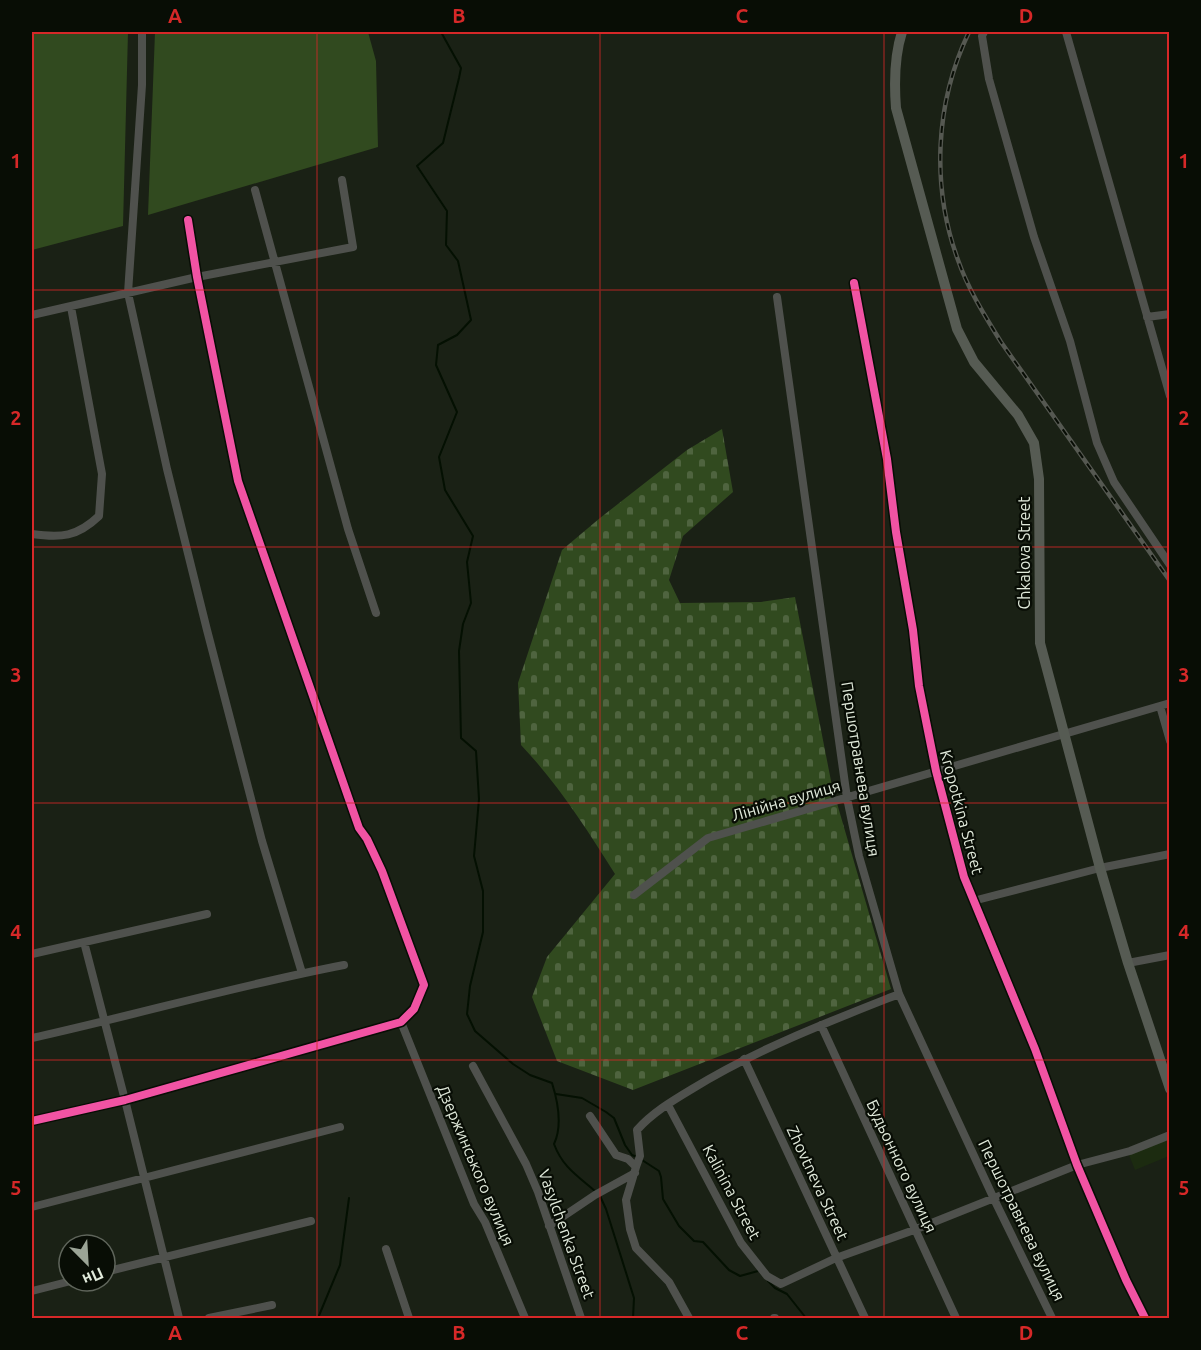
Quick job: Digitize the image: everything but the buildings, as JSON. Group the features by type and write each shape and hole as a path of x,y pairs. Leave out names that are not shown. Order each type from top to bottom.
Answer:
{"main road":[{"name":"Chkalova Street","path":"902,32 897,48 894,81 896,108 957,329 974,362 1017,415 1034,443 1039,479 1041,643 1100,868 1128,963 1170,1089"}],"street":[{"path":"142,32 142,85 128,294 166,469 204,619 262,841 302,973"},
{"path":"984,32 982,36 989,79 1034,237 1070,341 1097,443 1114,482 1170,565"},
{"path":"1066,32 1170,396"},
{"path":"32,315 197,277 353,247 342,180"},
{"path":"255,190 348,530 376,613"},
{"path":"32,1121 125,1100 401,1022 414,1009 424,985 382,871 367,838 359,828 238,481 197,277 188,220"},
{"name":"Kropotkina Street","path":"854,283 887,459 896,532 913,630 919,686 936,771 964,877 1035,1049 1077,1165 1126,1280 1145,1318"},
{"name":"Першотравнева вулиця","path":"777,297 847,798 858,856 899,994 1052,1318"},
{"path":"32,534 63,536 86,528 99,516 102,474 71,307"},
{"path":"1148,317 1170,314"},
{"name":"Лінійна вулиця","path":"634,895 708,838 1170,703"},
{"path":"1160,706 1170,741"},
{"path":"973,901 1100,868 1170,854"},
{"path":"32,954 207,914"},
{"path":"84,942 165,1257 178,1318"},
{"path":"1128,963 1170,955"},
{"path":"32,1038 344,965"},
{"path":"689,1318 669,1282 636,1248 630,1229 626,1200 637,1164 637,1130 650,1116 744,1059 777,1043 899,994"},
{"name":"Дзержинського вулиця","path":"401,1022 474,1204 485,1222 525,1318"},
{"name":"Будьонного вулиця","path":"821,1025 956,1318"},
{"name":"Zhovtneva Street","path":"744,1059 865,1318"},
{"name":"Vasylchenka Street","path":"473,1066 538,1192 581,1318"},
{"name":"Kalinina Street","path":"668,1105 741,1243 767,1276 781,1284 836,1257"},
{"path":"590,1116 616,1155 637,1164"},
{"path":"32,1207 340,1127"},
{"path":"836,1257 914,1230 1077,1165 1130,1151 1170,1135"},
{"path":"549,1226 637,1164"},
{"path":"117,1269 311,1221"},
{"path":"386,1249 409,1318"},
{"path":"32,1291 57,1285"},
{"path":"209,1318 272,1305"}],"shaded area":[{"path":"1169,1138 1169,1156 1135,1170 1129,1155"}],"green space":[{"path":"32,32 128,32 123,226 32,250"},
{"path":"155,32 368,32 376,61 378,147 148,215"},
{"path":"722,429 733,492 683,536 669,580 680,603 761,602 795,597 832,786 891,989 633,1090 557,1061 532,997 547,957 615,874 559,791 521,745 518,683 562,550 687,450"}],"waterway":[{"path":"441,32 461,68 443,143 417,166 447,211 446,245 458,261 471,320 457,335 438,345 436,365 457,412 439,457 445,490 473,536 467,562 471,603 463,624 459,651 461,738 476,751 479,799 474,856 483,891 483,932 470,986 467,1014 475,1031 513,1064 530,1075 552,1083 559,1121 554,1144 566,1166 596,1192"},
{"path":"556,1094 582,1098 614,1118 625,1145 632,1155 637,1157"},
{"path":"642,1160 659,1171 663,1199 679,1226 694,1241 703,1242 729,1270 740,1276 758,1271"},
{"path":"600,1196 634,1298 633,1318"},
{"path":"318,1318 340,1265 349,1198"},
{"path":"768,1281 775,1288 787,1294 806,1318"}],"railway":[{"path":"969,32 949,87 943,116 941,145 944,203 949,232 962,271 1001,342 1170,581"}],"cycle path":[{"path":"32,1121 125,1100 401,1022 414,1009 424,985 382,871 367,839 359,828 238,481 197,277 188,220"},
{"path":"854,283 887,459 896,532 913,630 919,686 936,771 964,877 1035,1049 1077,1165 1126,1280 1145,1318"}]}
